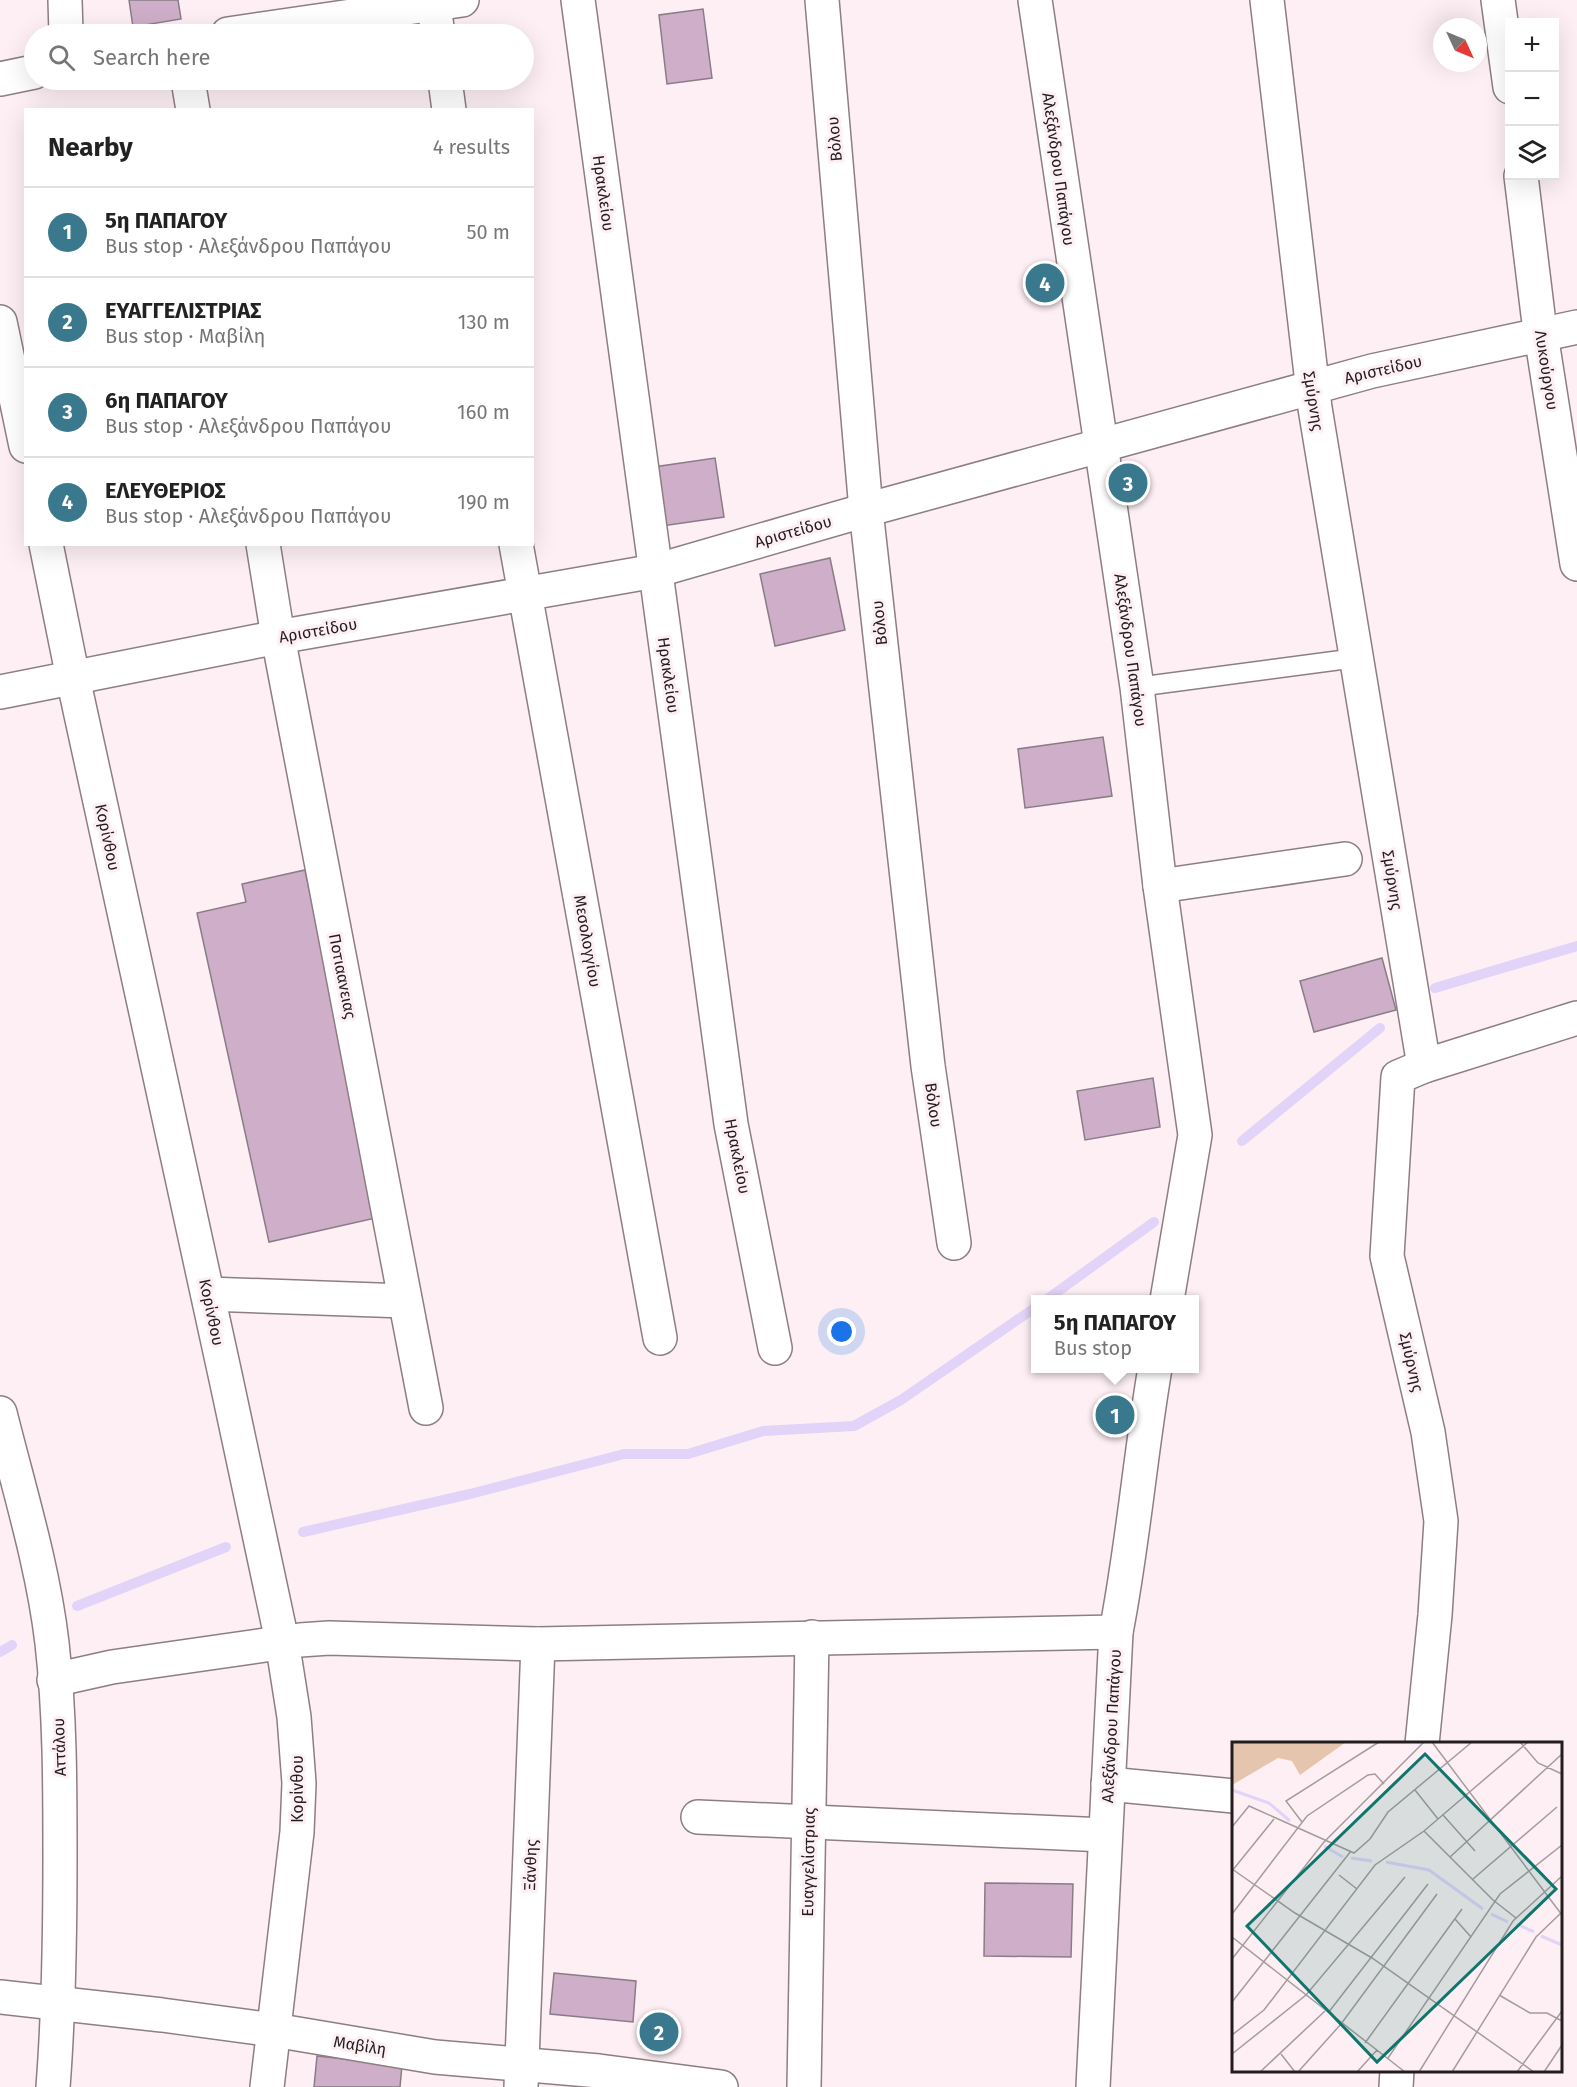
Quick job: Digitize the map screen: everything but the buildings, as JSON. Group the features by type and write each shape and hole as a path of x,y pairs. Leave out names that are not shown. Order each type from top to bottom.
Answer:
{"street":[{"path":"65,0 66,24"},
{"name":"Ηρακλείου","path":"578,0 731,1124 775,1348"},
{"name":"Βόλου","path":"822,0 866,510 928,1066 954,1243"},
{"name":"Αλεξάνδρου Παπάγου","path":"1035,0 1137,687 1160,886 1195,1135 1168,1295"},
{"name":"Σμύρνης","path":"1267,0 1312,387 1424,1066 1398,1077 1387,1256 1428,1432 1441,1521 1436,1615 1422,1742"},
{"path":"1498,0 1507,72"},
{"path":"317,24 441,10"},
{"path":"0,79 24,74"},
{"path":"190,90 193,108"},
{"path":"446,90 449,108"},
{"name":"Λυκούργου","path":"1522,180 1541,334 1577,564"},
{"path":"0,322 24,436"},
{"name":"Αριστείδου","path":"0,692 278,637 654,571 866,510 1372,371 1577,327"},
{"name":"Κορίνθου","path":"46,546 282,1641 294,1717 299,1783 297,1832 267,2087"},
{"name":"Ποτιαανειας","path":"263,546 278,637 426,1408"},
{"name":"Μεσολογγίου","path":"516,546 660,1338"},
{"path":"1160,886 1344,859"},
{"path":"1424,1066 1577,1018"},
{"path":"208,1294 405,1301"},
{"name":"Αλεξάνδρου Παπάγου","path":"1093,2087 1116,1632 1125,1585 1154,1373"},
{"name":"Αττάλου","path":"0,1413 38,1569 51,1642 54,1680 60,1771 58,2003 52,2087"},
{"path":"54,1680 112,1667 282,1641 329,1638 538,1644 1116,1632"},
{"name":"Ευαγγελίστριας","path":"804,2087 812,1637"},
{"name":"Ξάνθης","path":"522,2076 538,1644"},
{"path":"1108,1784 1232,1796"},
{"path":"698,1817 1105,1835"},
{"name":"Μαβίλη","path":"0,1997 273,2030 435,2057 522,2076 598,2072 721,2087"},
{"path":"1396,2087 1397,2072"}],"lane":[{"path":"1137,687 1356,658"}],"waterway":[{"path":"1435,988 1577,946"},
{"path":"1242,1141 1380,1028"},
{"path":"1053,1295 1154,1222"},
{"path":"303,1532 470,1494 624,1454 688,1454 763,1431 854,1426 901,1400 1031,1310"},
{"path":"77,1606 226,1547"},
{"path":"0,1652 12,1645"}],"place":[{"name":"ΕΛΕΥΘΕΡΙΟΣ","path":"1045,283"},
{"name":"6η ΠΑΠΑΓΟΥ","path":"1128,483"},
{"name":"5η ΠΑΠΑΓΟΥ","path":"1115,1415"},
{"name":"ΕΥΑΓΓΕΛΙΣΤΡΙΑΣ","path":"659,2032"}]}
